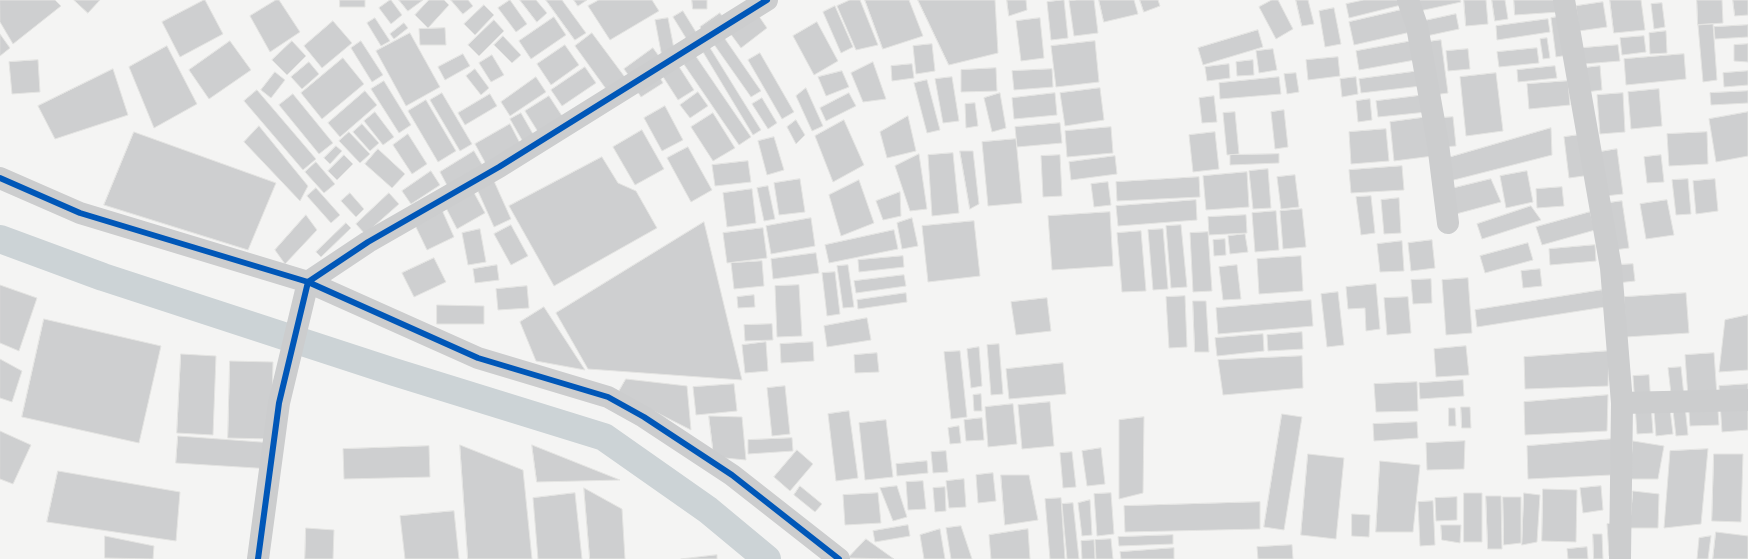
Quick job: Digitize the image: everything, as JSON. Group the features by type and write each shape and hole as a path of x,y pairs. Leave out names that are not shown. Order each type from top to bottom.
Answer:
{"street":[{"path":"258,559 279,403 308,282 368,242 499,167 767,0"},
{"path":"1408,0 1417,26 1438,144 1448,223"},
{"path":"1564,0 1611,268 1622,403 1620,559"},
{"path":"0,178 80,213 308,282 478,358 608,397 644,417 732,475 839,559"},
{"path":"1622,403 1748,400"}],"building":[{"path":"0,0 55,0 61,6 13,44 0,22"},
{"path":"74,0 100,0 88,13"},
{"path":"204,0 223,34 180,57 162,22"},
{"path":"276,0 279,0 300,32 270,52 250,16"},
{"path":"340,0 365,0 365,7 340,7"},
{"path":"390,0 402,15 391,24 379,8"},
{"path":"399,0 423,0 408,11"},
{"path":"429,0 444,0 449,5 428,28 415,15"},
{"path":"451,0 468,0 473,6 463,14"},
{"path":"510,0 527,24 516,32 498,8"},
{"path":"520,0 536,0 547,13 537,22"},
{"path":"546,0 562,0 586,33 575,40"},
{"path":"574,0 587,0 578,6"},
{"path":"599,0 652,0 659,11 610,40 588,6"},
{"path":"692,0 707,0 707,9 693,9"},
{"path":"850,0 860,0 878,45 856,50 837,6"},
{"path":"865,0 909,0 923,36 883,49"},
{"path":"918,0 995,0 998,53 949,65"},
{"path":"1007,0 1026,0 1027,10 1009,16"},
{"path":"1064,0 1068,38 1051,40 1047,2"},
{"path":"1094,0 1098,33 1074,36 1069,1"},
{"path":"1099,0 1134,0 1138,14 1104,22"},
{"path":"1140,0 1158,0 1160,6 1144,12"},
{"path":"1272,0 1278,0 1293,29 1276,39 1259,7"},
{"path":"1296,0 1308,0 1314,24 1302,26"},
{"path":"1364,0 1400,0 1401,5 1349,18 1346,4"},
{"path":"1412,0 1460,0 1461,2 1415,12"},
{"path":"1464,0 1486,0 1488,24 1466,26"},
{"path":"1492,0 1505,0 1508,19 1495,21"},
{"path":"1514,0 1559,0 1559,12 1515,15"},
{"path":"1610,0 1641,0 1645,30 1614,33"},
{"path":"1697,0 1722,0 1723,23 1698,25"},
{"path":"1733,0 1748,0 1748,15 1735,16"},
{"path":"1603,2 1607,27 1579,31 1576,6"},
{"path":"1662,3 1665,27 1654,29 1651,4"},
{"path":"484,5 494,15 475,35 464,24"},
{"path":"835,6 853,47 841,53 823,12"},
{"path":"1334,8 1341,44 1325,47 1319,11"},
{"path":"754,9 767,28 741,48 727,29"},
{"path":"1405,9 1411,32 1354,45 1349,22"},
{"path":"683,11 699,37 689,43 673,17"},
{"path":"720,13 725,20 705,34 700,27"},
{"path":"1456,14 1459,29 1422,37 1419,22"},
{"path":"1562,16 1568,55 1556,57 1551,18"},
{"path":"554,17 566,35 531,59 519,41"},
{"path":"375,18 390,41 381,46 367,23"},
{"path":"668,18 675,54 662,57 655,20"},
{"path":"1040,18 1044,58 1021,61 1016,21"},
{"path":"1548,19 1550,32 1497,40 1496,26"},
{"path":"494,20 504,31 479,56 468,45"},
{"path":"333,21 352,43 322,68 304,46"},
{"path":"817,22 838,61 814,75 793,36"},
{"path":"404,23 408,28 394,39 390,34"},
{"path":"1713,24 1717,80 1703,82 1698,25"},
{"path":"1748,25 1748,37 1715,39 1714,27"},
{"path":"445,28 446,45 420,45 419,29"},
{"path":"1258,30 1263,47 1203,65 1198,48"},
{"path":"1666,31 1667,53 1650,54 1649,33"},
{"path":"410,33 440,87 406,106 376,51"},
{"path":"592,33 627,80 609,93 575,46"},
{"path":"0,34 10,48 0,56"},
{"path":"503,36 521,55 512,63 494,45"},
{"path":"723,36 761,91 751,97 713,43"},
{"path":"1644,36 1646,52 1622,55 1620,38"},
{"path":"1547,38 1550,58 1543,59 1540,39"},
{"path":"1441,40 1448,93 1434,95 1427,42"},
{"path":"230,41 251,70 209,99 189,70"},
{"path":"292,41 306,56 287,75 272,60"},
{"path":"361,41 383,75 372,82 351,48"},
{"path":"1095,41 1099,82 1056,87 1051,46"},
{"path":"1412,41 1415,60 1359,70 1356,51"},
{"path":"707,43 761,130 753,135 700,47"},
{"path":"932,44 935,71 916,74 913,46"},
{"path":"1748,44 1748,62 1734,61 1734,45"},
{"path":"565,45 579,65 551,85 537,64"},
{"path":"1618,45 1620,61 1583,64 1582,48"},
{"path":"167,46 197,104 154,128 129,67"},
{"path":"653,48 661,59 632,80 624,69"},
{"path":"1537,48 1539,63 1499,67 1497,52"},
{"path":"1273,49 1277,70 1259,73 1256,51"},
{"path":"1468,49 1470,69 1448,71 1446,51"},
{"path":"760,53 794,112 782,119 748,60"},
{"path":"463,54 470,66 445,80 438,67"},
{"path":"1684,54 1686,79 1626,85 1624,59"},
{"path":"492,55 504,75 491,82 479,63"},
{"path":"695,55 751,137 739,145 683,63"},
{"path":"1338,57 1340,76 1308,80 1306,60"},
{"path":"343,58 364,84 322,119 301,93"},
{"path":"38,60 40,92 12,94 9,62"},
{"path":"1253,60 1254,75 1237,76 1236,62"},
{"path":"309,62 319,74 302,89 291,77"},
{"path":"676,62 694,90 678,100 660,72"},
{"path":"873,62 886,99 863,102 851,73"},
{"path":"912,64 914,78 892,81 891,66"},
{"path":"1229,64 1230,78 1207,81 1205,67"},
{"path":"1555,66 1557,78 1518,82 1517,70"},
{"path":"1600,66 1602,90 1586,92 1583,68"},
{"path":"585,67 596,83 562,106 551,90"},
{"path":"996,68 997,91 961,92 961,70"},
{"path":"113,69 128,115 55,139 38,106"},
{"path":"475,69 489,88 481,95 466,76"},
{"path":"1052,69 1053,87 1014,90 1012,71"},
{"path":"842,71 849,87 826,96 818,77"},
{"path":"1419,71 1421,86 1361,93 1359,79"},
{"path":"1748,71 1748,85 1724,87 1723,73"},
{"path":"275,72 285,80 271,98 261,90"},
{"path":"1296,73 1299,92 1287,94 1284,74"},
{"path":"1496,73 1503,131 1466,136 1460,77"},
{"path":"658,74 663,83 641,97 635,88"},
{"path":"536,77 546,92 510,116 501,102"},
{"path":"952,77 959,121 943,123 935,79"},
{"path":"1279,77 1281,94 1220,99 1219,83"},
{"path":"1356,77 1358,94 1342,97 1340,79"},
{"path":"927,80 940,130 927,133 914,83"},
{"path":"384,81 411,125 399,133 371,89"},
{"path":"1568,81 1570,105 1529,109 1527,84"},
{"path":"806,88 823,126 812,131 796,96"},
{"path":"1100,88 1104,120 1065,126 1060,93"},
{"path":"1659,89 1662,126 1631,129 1628,92"},
{"path":"257,90 316,159 303,170 244,101"},
{"path":"365,91 377,105 340,137 328,123"},
{"path":"1748,91 1748,103 1711,105 1710,93"},
{"path":"698,92 708,106 690,118 680,105"},
{"path":"442,93 472,144 460,151 430,100"},
{"path":"849,93 856,106 826,121 820,108"},
{"path":"1000,93 1006,128 992,132 984,98"},
{"path":"1055,93 1057,115 1014,119 1012,98"},
{"path":"1623,93 1625,132 1600,134 1597,95"},
{"path":"293,94 333,143 319,154 279,105"},
{"path":"490,94 497,106 465,125 458,113"},
{"path":"1425,95 1427,112 1378,117 1376,101"},
{"path":"549,96 564,119 540,135 525,111"},
{"path":"1214,96 1217,122 1202,123 1199,98"},
{"path":"762,98 777,123 768,129 752,104"},
{"path":"1370,99 1372,120 1358,122 1356,101"},
{"path":"426,100 456,151 438,162 408,111"},
{"path":"975,103 978,126 966,128 965,104"},
{"path":"665,106 683,140 662,151 644,118"},
{"path":"1284,110 1288,147 1275,149 1271,112"},
{"path":"375,112 394,137 383,145 364,121"},
{"path":"1235,112 1239,154 1227,155 1223,113"},
{"path":"1748,112 1748,156 1716,162 1709,119"},
{"path":"521,113 537,141 526,147 510,119"},
{"path":"713,113 735,148 713,161 691,127"},
{"path":"908,116 916,151 887,158 880,132"},
{"path":"1428,117 1433,156 1394,161 1390,122"},
{"path":"1453,117 1456,146 1441,147 1438,118"},
{"path":"796,120 805,135 796,144 787,127"},
{"path":"844,120 864,165 833,182 815,136"},
{"path":"1060,123 1062,143 1017,147 1015,127"},
{"path":"362,124 379,143 370,151 353,132"},
{"path":"510,124 522,147 487,166 475,144"},
{"path":"259,126 308,186 300,201 244,142"},
{"path":"1111,127 1113,153 1067,157 1065,131"},
{"path":"1551,128 1552,155 1450,181 1444,159"},
{"path":"1386,129 1389,161 1351,164 1349,132"},
{"path":"642,130 664,169 635,185 613,147"},
{"path":"134,132 276,183 248,250 104,205"},
{"path":"349,132 370,154 360,163 339,141"},
{"path":"1215,132 1219,169 1193,172 1189,135"},
{"path":"1707,132 1708,164 1669,166 1667,134"},
{"path":"408,134 427,164 412,174 393,145"},
{"path":"1586,134 1591,175 1569,178 1564,137"},
{"path":"774,137 784,170 767,175 758,141"},
{"path":"1016,139 1022,203 988,206 982,142"},
{"path":"336,146 342,151 330,164 324,158"},
{"path":"688,147 712,190 691,202 667,158"},
{"path":"378,149 405,174 392,188 365,164"},
{"path":"1617,149 1623,194 1605,196 1599,152"},
{"path":"474,151 484,168 449,189 440,172"},
{"path":"960,151 973,151 979,204 970,209"},
{"path":"953,153 959,213 932,216 928,155"},
{"path":"919,154 927,209 910,211 895,166"},
{"path":"1279,154 1279,163 1230,165 1230,155"},
{"path":"344,155 353,164 337,180 328,171"},
{"path":"1060,155 1062,196 1043,197 1041,156"},
{"path":"1661,155 1664,182 1647,183 1644,157"},
{"path":"1115,156 1117,174 1071,180 1069,162"},
{"path":"602,157 618,183 636,191 657,228 554,286 509,206"},
{"path":"748,161 751,182 715,186 712,165"},
{"path":"316,162 335,184 324,193 305,172"},
{"path":"1402,166 1404,190 1351,193 1349,170"},
{"path":"1268,169 1271,208 1253,209 1249,171"},
{"path":"431,171 440,185 411,204 402,191"},
{"path":"1527,171 1533,202 1506,208 1500,176"},
{"path":"1247,172 1249,207 1206,210 1203,176"},
{"path":"1295,175 1299,207 1281,209 1277,177"},
{"path":"1199,177 1200,197 1117,201 1116,182"},
{"path":"800,179 805,212 779,215 774,183"},
{"path":"1491,179 1501,202 1456,214 1450,189"},
{"path":"1688,179 1691,214 1676,215 1672,180"},
{"path":"1715,179 1718,211 1696,214 1693,181"},
{"path":"859,180 874,223 841,236 829,195"},
{"path":"494,181 511,219 494,227 477,189"},
{"path":"1108,182 1111,205 1094,207 1091,184"},
{"path":"768,186 775,219 764,221 757,188"},
{"path":"1562,187 1564,206 1537,208 1536,189"},
{"path":"316,188 340,215 331,223 307,196"},
{"path":"472,189 485,213 457,229 444,204"},
{"path":"752,189 756,223 727,227 723,193"},
{"path":"900,192 901,216 883,220 876,201"},
{"path":"350,193 364,209 356,217 341,201"},
{"path":"389,193 399,204 365,234 356,224"},
{"path":"1371,196 1375,233 1361,235 1356,197"},
{"path":"1399,198 1401,233 1384,234 1381,200"},
{"path":"1196,200 1197,220 1118,226 1116,206"},
{"path":"1667,200 1674,235 1646,239 1640,204"},
{"path":"1622,201 1629,248 1614,250 1608,203"},
{"path":"1531,206 1541,220 1482,239 1477,224"},
{"path":"1302,209 1306,247 1283,249 1280,211"},
{"path":"442,210 454,237 427,250 414,223"},
{"path":"1276,211 1279,250 1255,252 1252,213"},
{"path":"1110,212 1113,266 1052,270 1048,216"},
{"path":"1590,212 1595,230 1542,245 1536,227"},
{"path":"306,215 317,230 285,264 275,250"},
{"path":"1246,215 1247,233 1209,235 1208,217"},
{"path":"811,218 815,246 771,254 766,226"},
{"path":"912,218 918,246 902,249 897,223"},
{"path":"974,221 980,276 928,282 922,226"},
{"path":"704,222 742,380 588,369 556,313"},
{"path":"346,223 351,228 321,257 316,252"},
{"path":"511,225 528,256 511,265 494,234"},
{"path":"1181,225 1187,287 1171,288 1166,226"},
{"path":"763,228 767,258 727,263 723,233"},
{"path":"480,229 486,262 468,265 462,233"},
{"path":"1163,229 1168,289 1153,290 1148,230"},
{"path":"894,230 898,249 829,263 825,245"},
{"path":"1141,231 1146,291 1122,292 1117,233"},
{"path":"1208,232 1212,291 1193,292 1190,233"},
{"path":"1245,234 1248,252 1230,254 1228,236"},
{"path":"1225,239 1226,255 1214,256 1213,240"},
{"path":"1432,240 1435,268 1411,271 1408,243"},
{"path":"1402,241 1404,271 1380,272 1377,244"},
{"path":"1528,243 1533,260 1485,273 1480,256"},
{"path":"1595,245 1596,261 1550,265 1549,249"},
{"path":"816,253 819,273 773,279 771,259"},
{"path":"903,256 904,267 859,272 858,260"},
{"path":"1301,256 1303,291 1259,294 1257,259"},
{"path":"434,258 446,282 414,297 402,273"},
{"path":"762,261 764,286 734,289 731,263"},
{"path":"1633,264 1635,281 1617,283 1615,265"},
{"path":"497,265 499,280 475,283 473,269"},
{"path":"848,265 854,307 843,308 837,266"},
{"path":"1237,265 1241,299 1223,300 1219,267"},
{"path":"1540,269 1542,286 1523,288 1521,271"},
{"path":"835,272 840,314 827,316 822,273"},
{"path":"904,275 906,286 856,293 854,281"},
{"path":"1468,278 1472,333 1446,335 1442,280"},
{"path":"1431,279 1432,303 1413,304 1411,280"},
{"path":"1376,284 1380,329 1366,331 1365,308 1348,309 1346,287"},
{"path":"0,285 37,298 19,351 0,343"},
{"path":"799,285 802,336 777,337 775,286"},
{"path":"527,286 529,308 498,310 496,289"},
{"path":"1602,290 1605,307 1477,327 1475,310"},
{"path":"1338,292 1344,345 1327,347 1321,294"},
{"path":"906,293 907,302 858,309 857,300"},
{"path":"1686,293 1689,333 1626,337 1624,297"},
{"path":"754,295 755,307 738,308 737,297"},
{"path":"1185,296 1187,347 1169,348 1166,297"},
{"path":"1408,297 1411,333 1387,335 1384,298"},
{"path":"1047,298 1051,331 1016,335 1011,302"},
{"path":"1311,300 1313,326 1218,334 1216,308"},
{"path":"1193,301 1206,301 1209,352 1195,352"},
{"path":"437,305 484,306 484,324 437,324"},
{"path":"544,307 585,370 536,361 520,322"},
{"path":"1748,315 1748,370 1719,372 1725,320"},
{"path":"867,318 871,340 827,347 824,326"},
{"path":"44,319 161,346 139,443 22,417"},
{"path":"772,324 773,340 745,341 744,325"},
{"path":"1302,332 1303,349 1268,351 1267,335"},
{"path":"1263,334 1264,351 1217,356 1215,338"},
{"path":"766,342 768,371 745,373 742,345"},
{"path":"813,342 814,361 781,363 780,344"},
{"path":"999,344 1003,394 991,395 987,345"},
{"path":"1466,346 1469,375 1436,377 1434,349"},
{"path":"979,347 982,386 971,388 967,349"},
{"path":"960,351 967,417 951,419 944,352"},
{"path":"1609,351 1608,386 1525,389 1524,357"},
{"path":"877,353 879,372 855,373 854,355"},
{"path":"1714,353 1719,425 1690,426 1685,355"},
{"path":"181,354 216,356 213,435 177,433"},
{"path":"1302,356 1303,388 1223,395 1218,360"},
{"path":"0,359 22,371 12,402 0,398"},
{"path":"230,361 273,362 271,439 228,438"},
{"path":"1063,363 1066,394 1009,399 1006,369"},
{"path":"1681,367 1688,435 1676,436 1668,368"},
{"path":"1649,375 1653,433 1637,434 1633,376"},
{"path":"626,379 687,386 691,430 618,393"},
{"path":"1463,380 1464,396 1420,399 1419,383"},
{"path":"1417,382 1418,411 1376,412 1374,384"},
{"path":"734,384 737,411 696,415 693,387"},
{"path":"1748,384 1748,430 1722,432 1719,386"},
{"path":"785,386 790,434 772,436 767,388"},
{"path":"981,394 982,411 974,411 973,395"},
{"path":"1608,395 1607,431 1525,435 1524,402"},
{"path":"1050,402 1054,446 1022,449 1018,405"},
{"path":"1013,404 1017,444 988,447 985,407"},
{"path":"1461,407 1470,407 1471,428 1462,428"},
{"path":"1449,408 1455,408 1456,426 1449,426"},
{"path":"1670,409 1673,434 1656,436 1654,411"},
{"path":"849,411 858,478 836,481 828,414"},
{"path":"1282,414 1302,417 1284,530 1264,527"},
{"path":"709,416 742,417 746,460 714,457"},
{"path":"1144,417 1143,493 1119,499 1119,420"},
{"path":"982,418 984,440 966,441 964,420"},
{"path":"886,420 893,477 865,480 859,423"},
{"path":"1417,422 1418,438 1374,441 1373,424"},
{"path":"959,426 961,443 950,444 948,428"},
{"path":"0,431 31,445 13,484 0,479"},
{"path":"178,436 274,443 272,469 176,463"},
{"path":"792,438 793,451 748,454 748,440"},
{"path":"1612,439 1611,475 1528,479 1527,446"},
{"path":"1465,441 1464,469 1427,470 1426,443"},
{"path":"1633,441 1664,446 1658,479 1630,479"},
{"path":"460,445 523,470 532,559 468,559"},
{"path":"532,445 620,480 537,482"},
{"path":"429,446 430,477 344,479 343,449"},
{"path":"1101,448 1105,484 1087,486 1082,451"},
{"path":"1708,449 1701,524 1664,528 1670,451"},
{"path":"797,450 813,464 790,491 774,477"},
{"path":"946,451 948,472 933,473 931,452"},
{"path":"1072,452 1076,487 1063,488 1060,453"},
{"path":"1308,454 1344,458 1336,539 1301,535"},
{"path":"1714,454 1743,454 1741,522 1712,521"},
{"path":"927,461 928,473 897,476 896,464"},
{"path":"1380,461 1420,465 1413,532 1376,532"},
{"path":"58,471 180,492 176,541 47,522"},
{"path":"993,473 996,501 978,503 976,475"},
{"path":"1001,475 1029,475 1038,520 1005,525"},
{"path":"964,479 966,507 949,508 946,481"},
{"path":"923,481 926,509 908,510 906,482"},
{"path":"800,486 822,504 815,512 794,495"},
{"path":"897,486 907,517 893,521 880,488"},
{"path":"1601,486 1603,510 1583,513 1580,488"},
{"path":"945,487 946,511 935,512 933,488"},
{"path":"584,488 622,509 625,559 590,559"},
{"path":"1543,489 1577,490 1576,542 1542,541"},
{"path":"1633,491 1659,494 1658,528 1630,528"},
{"path":"575,493 582,559 538,559 533,498"},
{"path":"878,493 881,523 845,525 843,495"},
{"path":"1111,493 1114,534 1097,536 1094,494"},
{"path":"1464,493 1482,493 1482,542 1464,542"},
{"path":"1524,493 1540,495 1537,542 1522,545"},
{"path":"1486,496 1501,496 1502,549 1488,549"},
{"path":"1457,497 1457,520 1436,521 1435,498"},
{"path":"1503,497 1521,497 1521,543 1504,545"},
{"path":"1061,498 1065,559 1050,559 1045,499"},
{"path":"1090,500 1092,535 1082,536 1078,503"},
{"path":"1433,501 1435,545 1420,546 1418,502"},
{"path":"1260,502 1260,529 1125,532 1124,506"},
{"path":"1073,503 1079,559 1067,559 1062,504"},
{"path":"454,511 459,559 405,559 400,516"},
{"path":"1352,514 1370,515 1369,537 1352,536"},
{"path":"1615,523 1617,555 1609,556 1607,524"},
{"path":"908,525 910,536 875,542 873,531"},
{"path":"1441,525 1461,525 1460,543 1442,540"},
{"path":"961,526 972,559 951,559 946,528"},
{"path":"306,528 334,530 333,559 305,559"},
{"path":"940,529 945,559 924,559 920,535"},
{"path":"1028,529 1030,559 991,559 989,535"},
{"path":"1716,532 1748,536 1748,559 1713,559"},
{"path":"1593,534 1602,534 1603,559 1594,559"},
{"path":"1173,535 1173,544 1119,546 1118,537"},
{"path":"105,536 154,546 153,559 105,558"},
{"path":"1711,536 1708,559 1697,559 1699,538"},
{"path":"866,539 894,559 848,558"},
{"path":"1111,539 1113,559 1096,559 1095,540"},
{"path":"1094,540 1095,559 1082,559 1081,541"},
{"path":"1292,545 1293,559 1258,559 1257,547"},
{"path":"1587,547 1588,559 1568,559 1567,549"},
{"path":"1174,548 1174,559 1121,559 1120,552"},
{"path":"717,555 717,559 681,559"}],"waterway":[{"path":"0,239 103,277 394,372 604,437 708,510 767,559"}],"cycle path":[{"path":"258,559 279,403 308,282 368,242 499,167 767,0"},
{"path":"0,178 80,213 308,282 478,358 608,397 644,417 732,475 839,559"}]}
